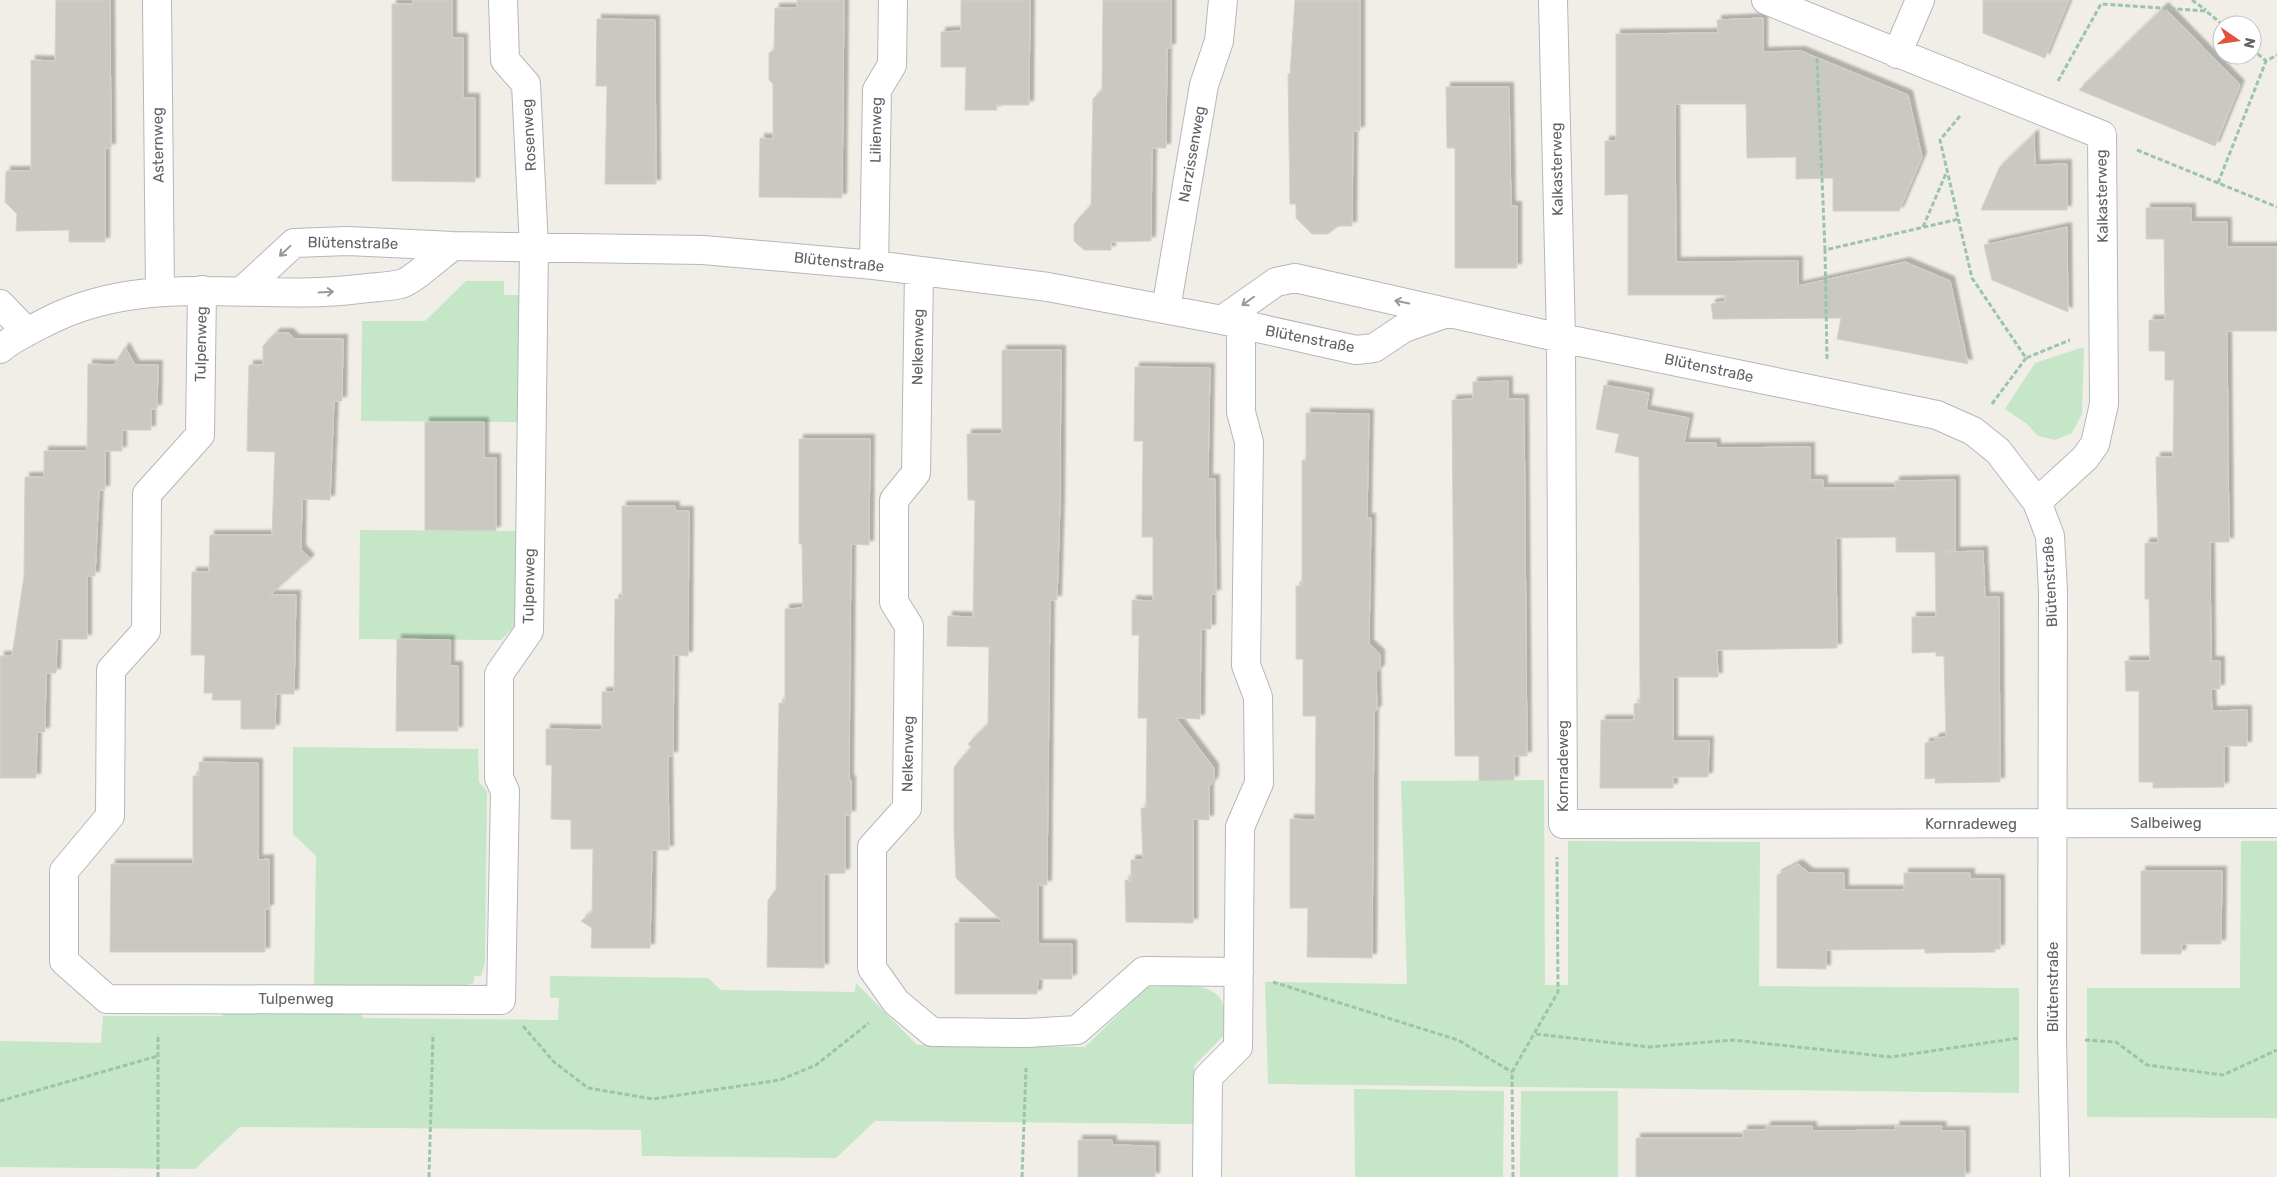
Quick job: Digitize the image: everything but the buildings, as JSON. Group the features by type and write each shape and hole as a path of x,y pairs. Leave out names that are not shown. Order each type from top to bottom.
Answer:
{"street":[{"name":"Asternweg","path":"156,0 160,291"},
{"name":"Rosenweg","path":"503,0 505,60 526,84 534,247"},
{"name":"Lilienweg","path":"874,265 876,90 892,65 893,0"},
{"name":"Narzissenweg","path":"1166,309 1204,85 1219,41 1223,0"},
{"name":"Kalkasterweg","path":"1554,0 1561,338"},
{"name":"Kalkasterweg","path":"1766,0 2102,136 2104,404 2095,444 2085,458 2037,502"},
{"path":"1897,54 1920,0"},
{"name":"Blütenstraße","path":"242,291 294,243 348,241 453,246 704,250 874,265 1048,287 1232,322 1356,350 1374,348 1404,328 1450,312"},
{"path":"0,349 66,311 118,296 160,291 202,290 326,293 402,284 453,246"},
{"name":"Tulpenweg","path":"202,290 200,435 146,494 146,631 111,670 110,816 64,871 64,961 107,999 501,1000 505,791 499,778 499,674 529,631 534,247"},
{"name":"Nelkenweg","path":"919,271 916,473 894,500 894,602 909,626 907,808 872,846 872,968 896,1002 932,1032 1026,1033 1077,1030 1144,971 1239,972"},
{"name":"Blütenstraße","path":"1232,322 1276,282 1295,278 1561,338 1937,416 1973,431 1998,451 2037,502 2050,536 2053,591 2054,824 2052,1039 2055,1177"},
{"path":"0,304 27,332"},
{"path":"1208,1177 1208,1077 1238,1047 1240,827 1259,783 1258,696 1246,665 1249,442 1241,412 1232,322"},
{"name":"Kornradeweg","path":"1561,338 1563,824 2054,824"},
{"name":"Salbeiweg","path":"2054,824 2277,823"}],"path":[{"path":"2041,112 2104,0"},
{"path":"2192,0 2212,15"},
{"path":"2101,4 2206,10"},
{"path":"1815,20 1825,250 1827,393"},
{"path":"2218,183 2266,61 2277,55"},
{"path":"2262,58 2266,61"},
{"path":"1983,88 1940,140 1972,278 2026,358"},
{"path":"2102,136 2277,207"},
{"path":"1923,228 1948,170"},
{"path":"1825,250 1959,219"},
{"path":"1973,431 2026,358 2104,326"},
{"path":"1513,1177 1512,1072 1536,1034 1558,992 1557,851"},
{"path":"1239,972 1458,1040 1512,1072"},
{"path":"158,999 158,1177"},
{"path":"429,1177 434,999"},
{"path":"501,1000 554,1062 588,1088 653,1099 780,1080 816,1065 896,1002"},
{"path":"1022,1177 1026,1033"},
{"path":"1536,1034 1649,1047 1733,1040 1891,1057 2013,1038 2116,1042 2147,1065 2223,1075 2277,1050"},
{"path":"0,1101 158,1056"}],"green space":[{"path":"466,281 504,281 504,295 519,295 517,422 361,421 362,321 425,321"},
{"path":"2084,347 2082,414 2072,433 2055,440 2038,436 2027,424 2005,409 2035,363"},
{"path":"360,530 516,531 515,626 501,640 359,639"},
{"path":"293,747 478,749 479,782 487,791 485,963 481,976 474,976 474,983 462,986 314,985 316,856 293,834"},
{"path":"1544,780 1545,985 1568,985 1568,841 1760,842 1759,986 2019,988 2019,1093 1268,1084 1265,982 1407,984 1401,781"},
{"path":"2241,841 2277,841 2277,1118 2087,1117 2087,988 2240,988"},
{"path":"550,976 708,978 721,990 855,992 856,983 917,1045 1085,1047 1147,987 1190,986 1210,990 1218,996 1224,1008 1223,1036 1194,1066 1193,1124 875,1121 836,1158 642,1156 641,1130 240,1127 195,1169 0,1167 0,1041 101,1043 103,1016 222,1016 235,1005 351,1005 364,1018 558,1020 559,998 550,998"},
{"path":"1354,1089 1504,1091 1503,1177 1355,1177"},
{"path":"1521,1091 1618,1091 1618,1177 1520,1177"}]}
